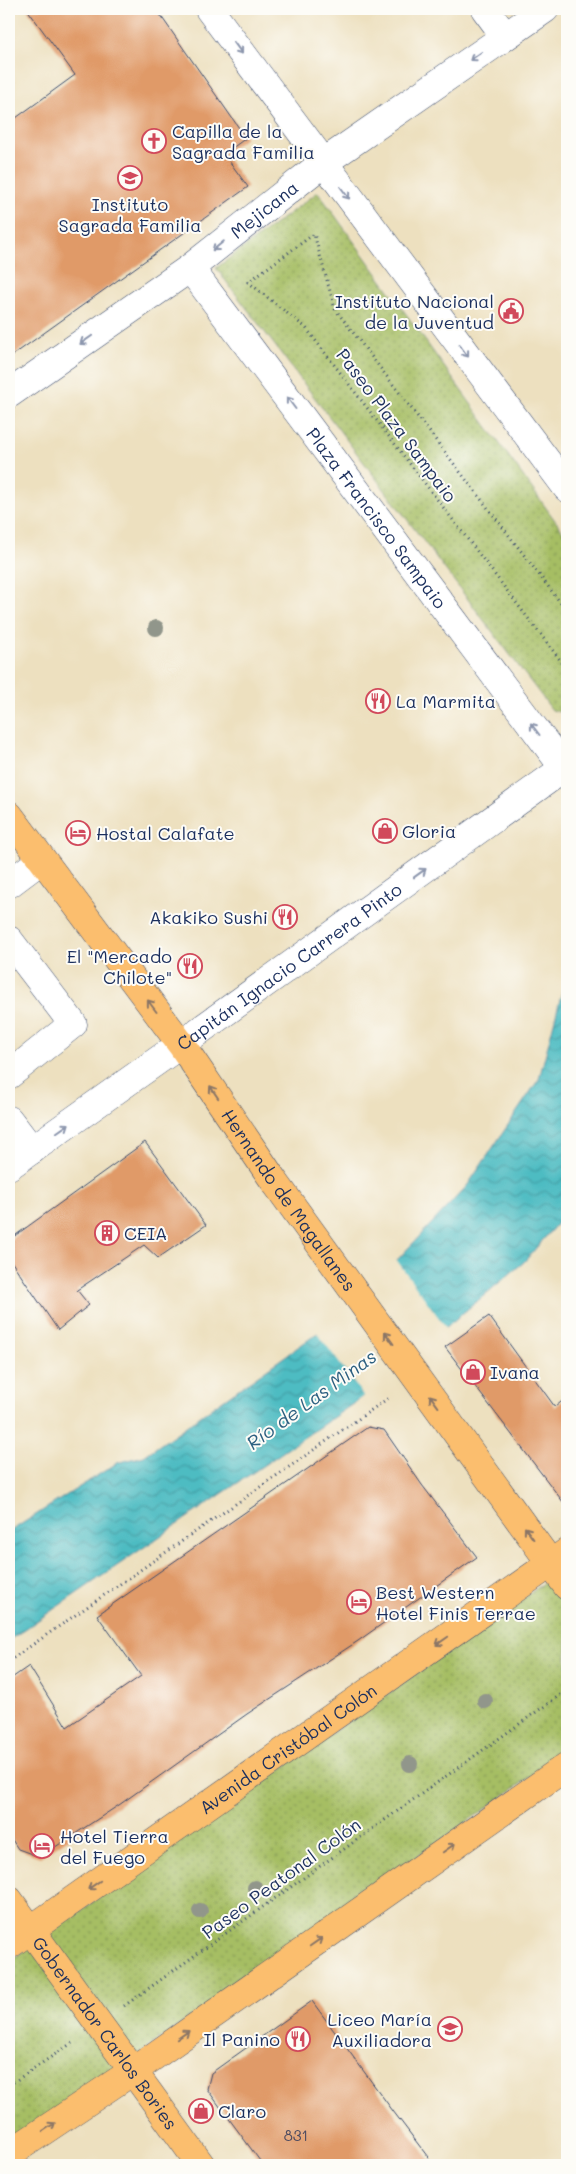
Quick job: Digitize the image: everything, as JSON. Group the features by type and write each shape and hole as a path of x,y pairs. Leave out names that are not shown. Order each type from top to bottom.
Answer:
{"main road":[{"name":"Hernando de Magallanes","path":"9,815 181,1044 272,1178 418,1378 559,1558 567,1586"},
{"name":"Avenida Cristóbal Colón","path":"19,1937 559,1558"},
{"path":"9,2154 132,2071 567,1766"},
{"name":"Gobernador Carlos Bories","path":"9,1900 19,1937 99,2025 201,2165"}],"street":[{"path":"209,9 567,488"},
{"path":"485,9 505,36"},
{"name":"Mejicana","path":"9,394 190,268 323,162 545,9"},
{"name":"Plaza Francisco Sampaio","path":"190,268 566,767"},
{"name":"Capitán Ignacio Carrera Pinto","path":"9,1166 566,767"},
{"path":"9,884 41,860"},
{"path":"9,940 73,1024 9,1075"},
{"path":"9,1120 32,1150"}],"path":[{"name":"Paseo Plaza Sampaio","path":"567,611 335,309 314,234 248,282 306,328 567,669"},
{"path":"9,1661 418,1378"},
{"name":"Paseo Peatonal Colón","path":"9,2085 99,2025 567,1690"}],"green space":[{"path":"318,192 567,537 567,714 552,710 216,268"},
{"path":"567,1567 567,1751 9,2146 9,1961"}],"water":[{"name":"Río de Las Minas","path":"567,973 567,1212 524,1262 360,1399 9,1640 9,1532 117,1463 144,1456 315,1335 398,1259 467,1186 539,1079"}],"pier":[{"path":"395,1258 447,1329 365,1398 316,1331"}],"building":[{"name":"Instituto Sagrada Familia","path":"27,9 156,9 246,138 224,154 248,187 9,358 9,123 75,75"},
{"name":"CEIA","path":"145,1142 206,1225 158,1258 144,1245 77,1290 89,1305 58,1330 9,1258 9,1240"},
{"path":"489,1316 555,1407 567,1397 567,1507 445,1347"},
{"path":"368,1427 384,1430 422,1485 477,1557 358,1641 247,1714 119,1805 40,1857 18,1849 9,1835 9,1680 29,1666 67,1727 141,1676 97,1615"},
{"path":"312,2001 434,2165 263,2165 207,2089 211,2073"}],"place":[{"name":"Capilla de la Sagrada Familia","path":"154,141"},
{"name":"Instituto Sagrada Familia","path":"130,178"},
{"name":"Instituto Nacional de la Juventud","path":"511,311"},
{"name":"La Marmita","path":"378,701"},
{"name":"Gloria","path":"385,831"},
{"name":"Hostal Calafate","path":"78,833"},
{"name":"Akakiko Sushi","path":"285,917"},
{"name":"El \"Mercado Chilote\"","path":"190,966"},
{"name":"CEIA","path":"107,1233"},
{"name":"Ivana","path":"473,1372"},
{"name":"Best Western Hotel Finis Terrae","path":"359,1602"},
{"name":"Hotel Tierra del Fuego","path":"42,1846"},
{"name":"Liceo María Auxiliadora","path":"450,2029"},
{"name":"Il Panino","path":"298,2039"},
{"name":"Claro","path":"201,2111"}]}
